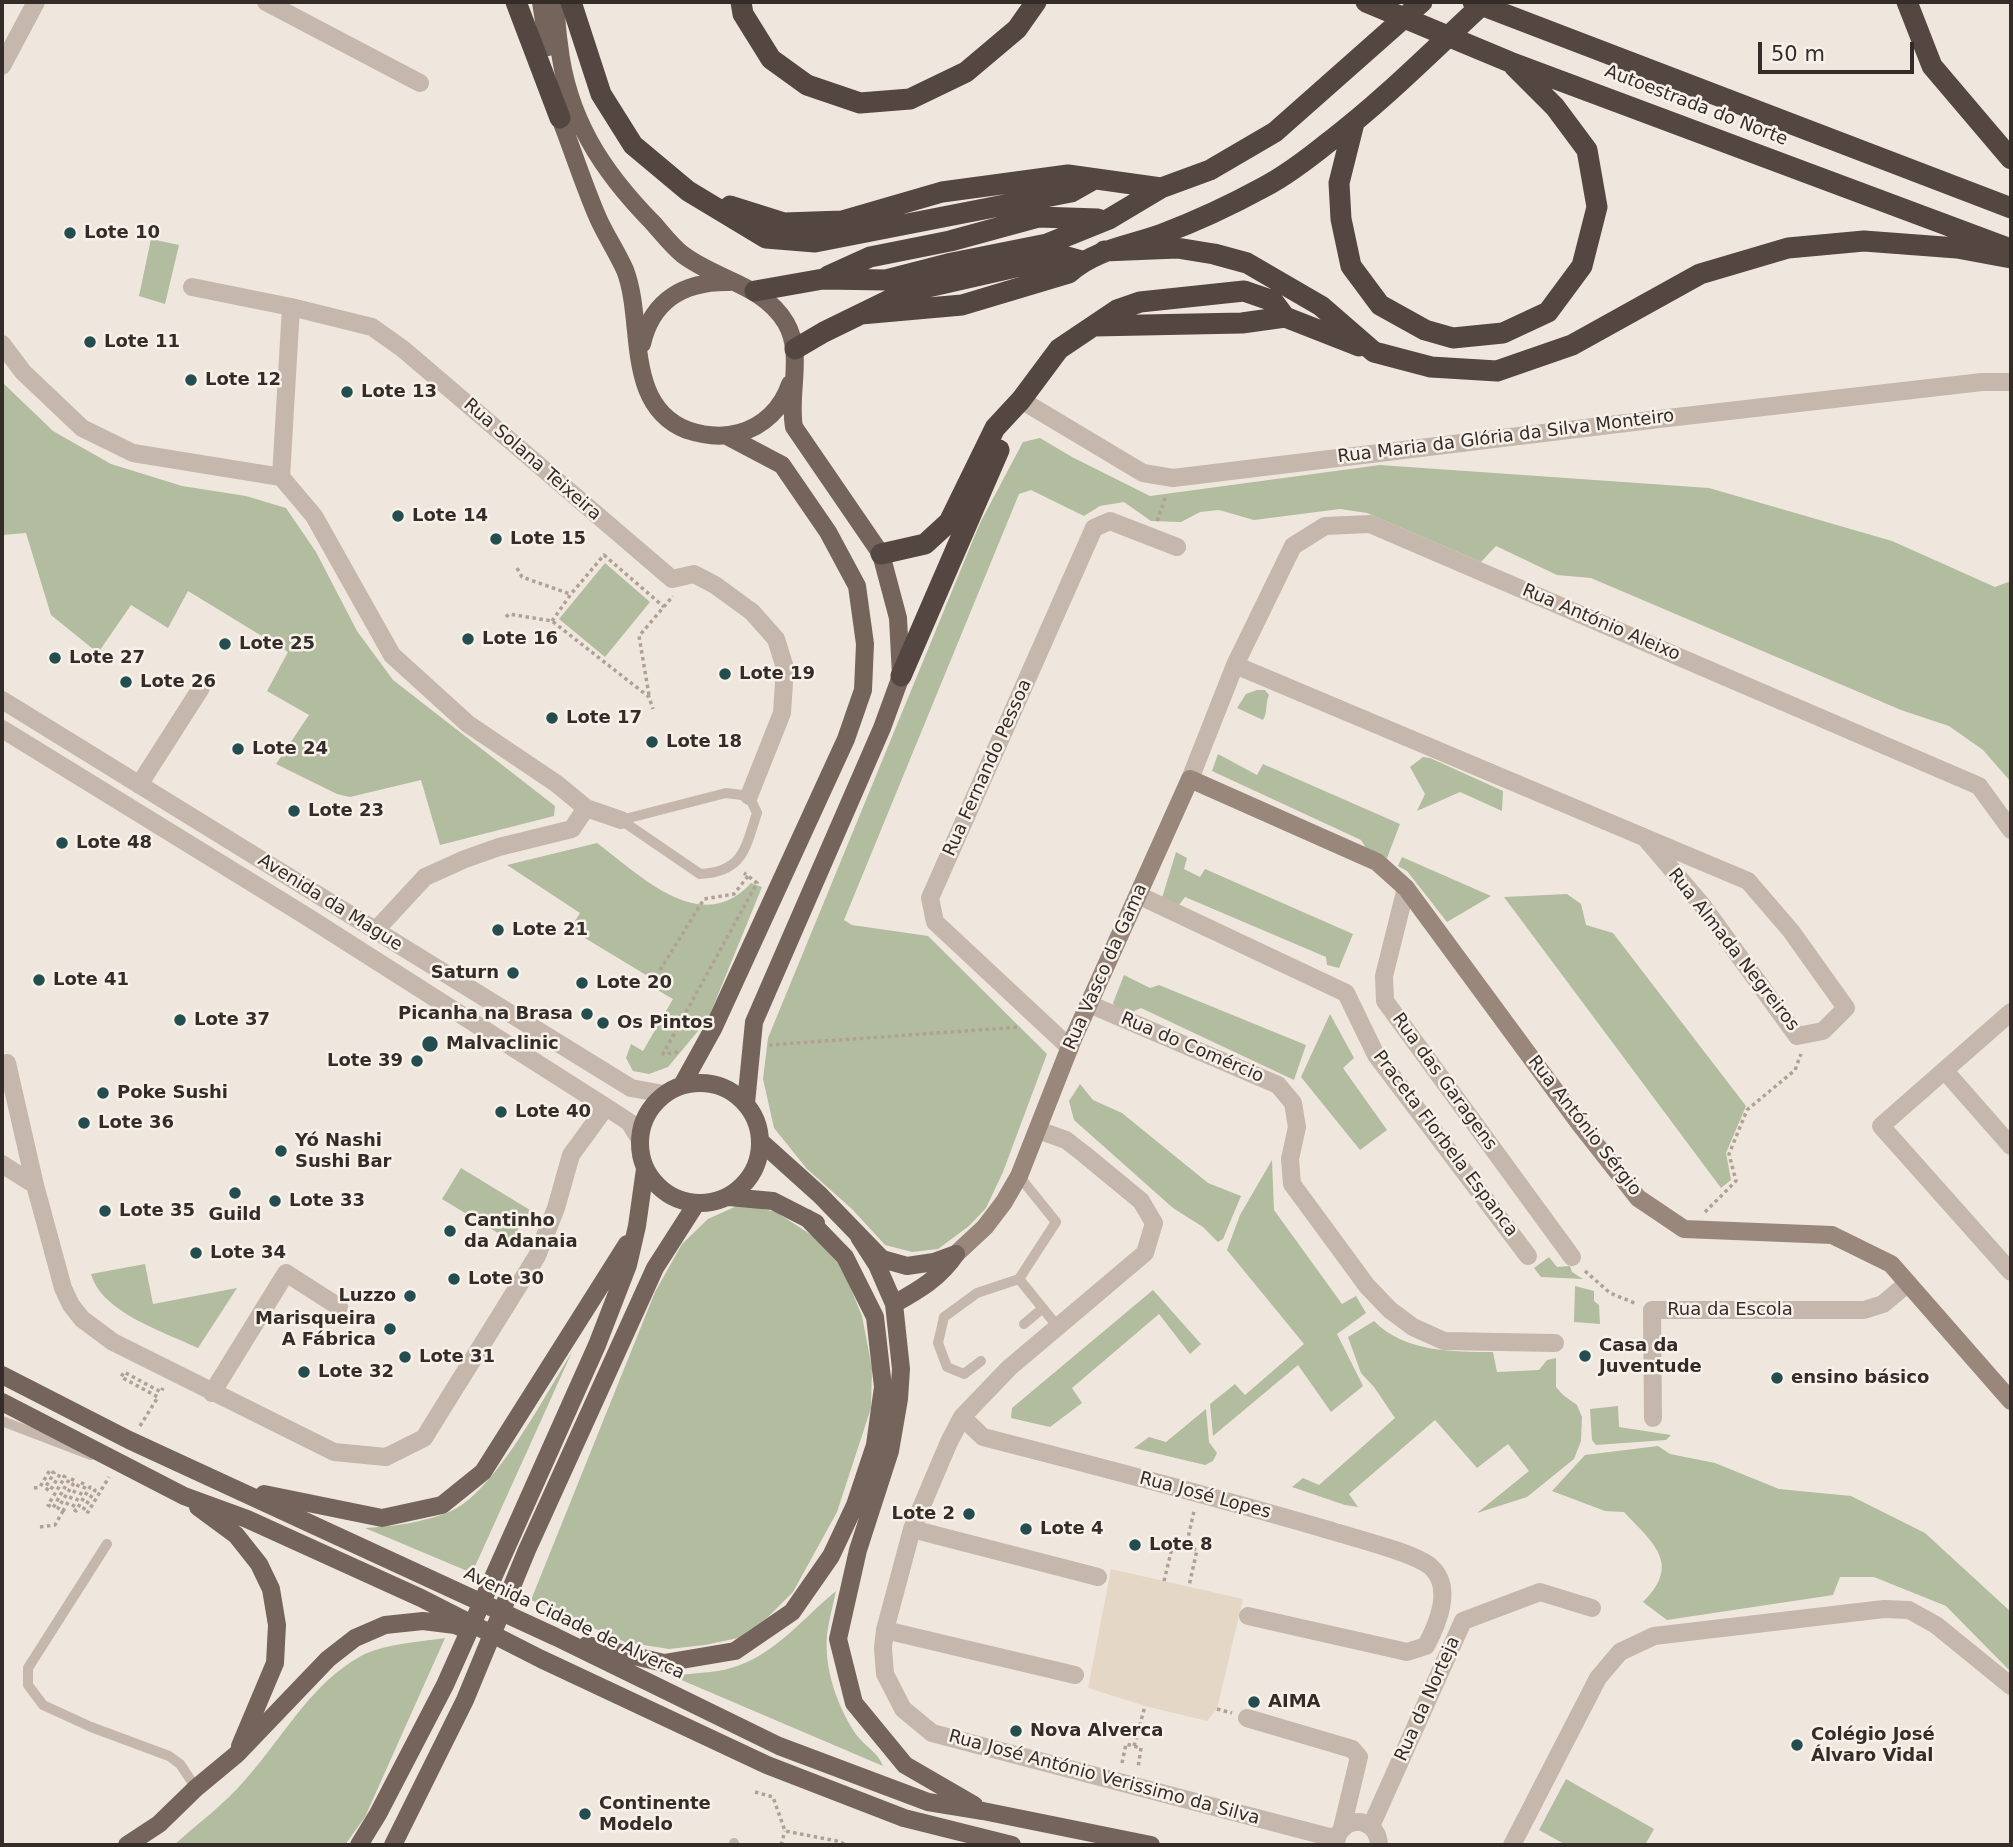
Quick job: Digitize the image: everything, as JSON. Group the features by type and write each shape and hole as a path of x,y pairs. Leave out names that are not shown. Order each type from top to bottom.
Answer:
{"highway":[{"path":"516,2 560,118"},
{"path":"571,2 601,94 634,145 688,191 784,223 842,221 942,192 1068,175 1161,188"},
{"path":"741,2 743,14 771,59 807,85 860,103 910,99 966,72 1017,29 1036,2"},
{"name":"Autoestrada do Norte","path":"1366,2 1510,62 2011,249"},
{"path":"755,291 823,279 870,257 950,241 1038,218 1109,219 1161,188 1210,170 1275,132 1422,2"},
{"name":"Autoestrada do Norte","path":"1473,2 2011,208"},
{"path":"795,349 906,292 1064,256 1082,261 1212,213 1267,186 1312,156 1359,119 1485,2"},
{"path":"1907,2 1932,66 2011,159"},
{"path":"1359,119 1339,183 1341,219 1351,267 1380,306 1425,331 1453,338 1503,333 1548,312 1582,266 1597,207 1587,150 1555,107 1510,62"},
{"path":"1094,326 1242,323 1285,317 1374,352 1431,367 1497,371 1572,345 1700,274 1788,248 1864,242 1957,248 2011,258"},
{"path":"1104,251 1177,248 1247,263 1321,306 1374,352"},
{"path":"881,554 925,544 950,522 995,428 1021,400 1059,349 1117,310 1140,302 1244,291 1273,301 1285,317"},
{"path":"901,676 1021,400"}],"main road":[{"path":"541,2 560,118 598,218 625,270 635,308 640,365 646,389 659,411 679,426 702,435 727,436 750,429 771,416 786,397 794,374"},
{"path":"557,2 562,72 588,142 620,189 681,253 704,268 755,291 774,306 788,326 795,349 791,412 794,428 881,554 898,618 901,676 883,728 754,1022 746,1103"},
{"path":"640,365 646,330 651,319 666,301 686,288 709,282 733,282"},
{"path":"682,1085 713,1028 846,739 863,690 865,644 857,586 828,532 782,465 727,436"},
{"name":"Rua António Sérgio","path":"1190,779 1377,862 1406,888 1579,1123 1638,1198 1684,1228 1832,1235 1891,1264 2011,1401"},
{"name":"Rua Vasco da Gama","path":"956,1254 985,1227 1019,1176 1070,1048 1190,779"},
{"path":"700,1082 733,1092 746,1103 757,1121 761,1141 759,1158 752,1173 742,1187 729,1197 713,1203 680,1201 666,1194 645,1170 640,1154 639,1138 643,1121 652,1106 664,1094 682,1085 700,1082"},
{"path":"761,1141 820,1195 882,1259 907,1266 934,1262 956,1254"},
{"path":"359,1845 379,1814 445,1685 597,1345 628,1265 638,1226 645,1170"},
{"path":"729,1197 773,1201 832,1231 853,1250 878,1294 894,1304"},
{"path":"393,1845 465,1700 527,1550 655,1268 696,1204"},
{"path":"556,1637 664,1663 735,1651 792,1612 831,1556 855,1505 875,1445 883,1387 875,1317 845,1257 807,1218"},
{"path":"232,1487 382,1518 442,1505 483,1472 638,1226"},
{"path":"859,1237 877,1265 894,1304 901,1368 890,1451 858,1550 838,1639 854,1703 905,1765 983,1811"},
{"path":"894,1304 937,1277 956,1254"},
{"name":"Avenida Cidade de Alverca","path":"2,1375 129,1440 556,1637 779,1746 928,1802 1151,1845"},
{"path":"2,1402 184,1496 247,1518 421,1598 541,1659 766,1765 904,1818 1012,1845"},
{"path":"184,1496 236,1535 259,1564 271,1589 276,1625 275,1663 237,1754"},
{"path":"127,1845 159,1824 237,1754 328,1659 355,1638 386,1625 423,1621 454,1625 541,1659"}],"street":[{"path":"2,66 36,2"},
{"path":"266,2 419,83"},
{"name":"Rua Solana Teixeira","path":"192,287 372,327 403,349 676,583"},
{"path":"281,477 291,307"},
{"path":"2,344 23,372 82,428 133,453 281,477 314,516 391,655 468,724 557,784 586,808 621,820"},
{"name":"Rua Maria da Glória da Silva Monteiro","path":"1021,400 1143,473 1172,478 1659,418 1982,382 2011,382"},
{"name":"Rua Fernando Pessoa","path":"1070,1048 934,922 930,898 1094,528 1110,521 1177,547"},
{"name":"Rua António Aleixo","path":"1235,665 1293,546 1325,526 1370,524 1979,786 2011,830"},
{"path":"676,583 694,574 715,585 752,612 776,639 785,668 782,713 749,796"},
{"name":"Rua Vasco da Gama","path":"1190,779 1235,665"},
{"name":"Rua Almada Negreiros","path":"1235,665 1748,881 1791,931 1846,1007 1824,1031 1797,1036 1702,905 1646,839"},
{"path":"139,785 201,688"},
{"name":"Avenida da Mague","path":"2,700 631,1088 664,1094"},
{"name":"Avenida da Mague","path":"2,729 340,937 606,1107 629,1122 639,1138"},
{"path":"375,931 425,877 499,847 572,829 586,808"},
{"name":"Rua das Garagens","path":"1406,888 1384,976 1385,1001 1572,1257"},
{"name":"Praceta Florbela Espanca","path":"1138,895 1346,993 1376,1055 1528,1256"},
{"name":"Rua do Comércio","path":"1089,1004 1278,1085 1293,1103 1297,1127 1290,1159 1292,1184 1367,1286 1390,1310 1413,1326 1444,1341 1555,1343"},
{"path":"2011,1012 1881,1126 2011,1272"},
{"path":"2,1064 7,1063 55,1264 71,1305 93,1329 172,1372 334,1452 386,1457 424,1438 537,1256 556,1208 571,1154 606,1107"},
{"path":"1945,1071 2011,1146"},
{"name":"Rua José António Verissimo da Silva","path":"1038,1130 1066,1140 1084,1154 1141,1201 1154,1223 1145,1253 1009,1368 962,1417 912,1530 885,1630 885,1674 904,1709 932,1733 1339,1837 1347,1824 1359,1821 1371,1826"},
{"path":"2,1164 35,1185"},
{"path":"212,1392 286,1273 339,1307"},
{"name":"Rua da Escola","path":"1653,1418 1652,1310 1864,1310 1883,1304 1908,1283"},
{"name":"Rua José Lopes","path":"962,1417 983,1437 1199,1492 1394,1550 1432,1567 1441,1585 1441,1615 1426,1646 1407,1652 1248,1616"},
{"path":"912,1530 1098,1577"},
{"name":"Rua da Norteja","path":"1371,1826 1463,1621 1540,1592 1592,1608"},
{"path":"1512,1845 1598,1678 1620,1652 1654,1636 1884,1609 1909,1609 1936,1625 2011,1686"},
{"path":"885,1630 1075,1675"},
{"path":"1247,1718 1352,1749 1359,1757 1339,1837"},
{"path":"1371,1826 1378,1837 1379,1845"}],"lane":[{"path":"726,793 749,796 757,813 744,853 735,865 715,873 700,874 621,820 726,793"},
{"path":"981,1361 964,1374 947,1367 938,1343 944,1317 977,1293 1019,1279 1056,1222 1019,1176"},
{"path":"1019,1279 1058,1327"},
{"path":"1024,1324 1043,1308"},
{"path":"2,1421 126,1467"},
{"path":"107,1544 29,1668 28,1685 43,1705 91,1727 169,1756 180,1764 196,1788"}],"path":[{"path":"1152,537 1172,478"},
{"path":"552,621 604,555 664,607"},
{"path":"517,568 522,577 571,594"},
{"path":"653,709 639,636 664,607 676,583"},
{"path":"506,617 509,614 552,621 649,697"},
{"path":"660,970 704,899 734,894 748,876"},
{"path":"932,1032 1025,1026 1037,1015"},
{"path":"1722,1194 1736,1181 1730,1154 1747,1110 1795,1070 1810,1034"},
{"path":"1572,1257 1593,1280 1610,1293 1652,1310"},
{"path":"158,1397 121,1377 124,1372 161,1392 172,1372"},
{"path":"34,1488 40,1486 50,1470 54,1473 45,1488 50,1491 60,1474 65,1477 48,1505 53,1508 70,1478 75,1481 58,1508 63,1511"},
{"path":"40,1527 55,1525 80,1482 86,1485 72,1508 76,1511 90,1487 95,1490 83,1510 88,1512 101,1490"},
{"path":"1186,1547 1192,1521"},
{"path":"1164,1581 1173,1544 1196,1550 1189,1586"},
{"path":"1134,1746 1145,1706"},
{"path":"1123,1757 1126,1744 1141,1748 1139,1761"},
{"path":"755,1792 773,1797 785,1831 781,1845"},
{"path":"785,1831 847,1845"}],"green space":[{"path":"151,239 179,245 165,304 139,296"},
{"path":"2,382 53,431 111,464 182,486 246,496 286,508 316,552 357,631 393,680 555,806 554,816 440,845 421,780 350,797 337,794 276,764 309,715 267,691 288,652 188,591 168,628 131,605 98,653 51,615 26,533 2,535"},
{"path":"1040,438 1150,496 1380,465 1709,488 1892,541 1995,587 2011,581 2011,782 1983,750 1949,726 1901,710 1591,578 1557,575 1496,546 1481,562 1367,513 1340,509 1254,520 1219,510 1200,512 1181,522 1151,521 1124,502 1100,506 1084,516 1031,490 1019,494 844,920 852,925 928,936 1047,1054 1003,1172 986,1208 969,1226 938,1249 912,1252 885,1245 852,1209 807,1169 774,1128 763,1079 768,1038 980,523 1023,442"},
{"path":"605,563 650,602 605,657 559,619"},
{"path":"1265,690 1269,695 1263,720 1237,708 1246,694"},
{"path":"1218,754 1257,775 1263,764 1400,824 1387,858 1368,851 1361,840 1212,771"},
{"path":"1423,757 1503,791 1502,811 1460,792 1417,811 1425,794 1410,767"},
{"path":"597,843 651,884 671,896 692,903 712,904 732,898 751,883 762,887 708,1019 668,1067 649,1074 633,1071 626,1058 631,1044 643,1051 673,999 647,984 651,978 570,929 580,913 507,865"},
{"path":"1176,852 1187,858 1184,869 1200,877 1205,869 1353,934 1339,968 1327,965 1326,957 1185,897 1179,905 1162,898"},
{"path":"1402,857 1491,896 1447,922 1407,871 1398,866"},
{"path":"1567,894 1581,904 1586,925 1613,933 1746,1106 1726,1153 1731,1180 1721,1188 1504,897"},
{"path":"1124,975 1150,988 1159,985 1306,1045 1294,1080 1141,1008 1132,1012 1115,1008 1113,1003"},
{"path":"1330,1014 1354,1058 1343,1068 1387,1130 1360,1150 1301,1077"},
{"path":"1080,1084 1093,1100 1122,1113 1208,1183 1241,1196 1223,1239 1218,1242 1203,1227 1173,1208 1074,1120 1069,1101"},
{"path":"1272,1160 1274,1210 1342,1304 1356,1296 1366,1313 1337,1334 1363,1386 1331,1412 1298,1365 1213,1436 1210,1404 1235,1384 1245,1395 1304,1344 1227,1250 1240,1215"},
{"path":"461,1168 530,1210 511,1241 442,1199"},
{"path":"741,1204 776,1212 813,1236 842,1267 862,1316 872,1368 871,1408 837,1512 793,1592 768,1617 738,1638 705,1645 669,1649 625,1642 531,1600 655,1292 682,1244 708,1219"},
{"path":"1549,1257 1557,1267 1570,1266 1572,1272 1583,1279 1541,1277 1534,1268"},
{"path":"145,1264 153,1304 237,1288 198,1348 136,1320 121,1310 97,1288 91,1274"},
{"path":"1575,1286 1594,1291 1594,1301 1599,1305 1600,1324 1574,1322"},
{"path":"1153,1290 1201,1344 1190,1354 1159,1314 1072,1388 1082,1403 1050,1427 1011,1418 1012,1408"},
{"path":"1374,1321 1386,1331 1414,1344 1462,1352 1493,1352 1497,1372 1539,1370 1547,1360 1556,1358 1556,1387 1577,1405 1582,1417 1581,1441 1574,1459 1527,1497 1477,1513 1529,1471 1508,1444 1477,1468 1435,1420 1349,1494 1358,1507 1292,1487 1303,1478 1319,1485 1395,1418 1361,1373 1348,1337"},
{"path":"572,1352 472,1573 365,1528 429,1519 466,1502 501,1465"},
{"path":"1618,1406 1619,1427 1671,1435 1666,1440 1596,1445 1592,1440 1590,1409"},
{"path":"1206,1409 1209,1442 1217,1453 1213,1461 1205,1465 1134,1448 1149,1437 1166,1442"},
{"path":"1658,1446 1670,1454 1715,1463 1779,1489 1851,1496 1925,1533 2011,1612 2011,1672 1946,1606 1874,1577 1840,1577 1833,1595 1667,1620 1643,1602 1655,1588 1661,1576 1662,1565 1659,1554 1645,1534 1624,1512 1605,1511 1552,1491 1585,1455"},
{"path":"836,1591 827,1634 833,1686 855,1733 883,1766 672,1676 725,1670 761,1655"},
{"path":"445,1638 365,1817 345,1845 174,1845 237,1789 312,1696 343,1668 361,1656 380,1649"},
{"path":"1566,1779 1654,1829 1645,1845 1566,1845 1539,1830"}],"shaded area":[{"path":"1111,1569 1243,1599 1217,1709 1207,1721 1145,1706 1088,1688"}],"place":[{"name":"Lote 10","path":"70,233"},
{"name":"Lote 11","path":"90,342"},
{"name":"Lote 12","path":"191,380"},
{"name":"Lote 13","path":"347,392"},
{"name":"Lote 14","path":"398,516"},
{"name":"Lote 15","path":"496,539"},
{"name":"Lote 16","path":"468,639"},
{"name":"Lote 25","path":"225,644"},
{"name":"Lote 27","path":"55,658"},
{"name":"Lote 19","path":"725,674"},
{"name":"Lote 26","path":"126,682"},
{"name":"Lote 17","path":"552,718"},
{"name":"Lote 18","path":"652,742"},
{"name":"Lote 24","path":"238,749"},
{"name":"Lote 23","path":"294,811"},
{"name":"Lote 48","path":"62,843"},
{"name":"Lote 21","path":"498,930"},
{"name":"Saturn","path":"513,973"},
{"name":"Lote 41","path":"39,980"},
{"name":"Lote 20","path":"582,983"},
{"name":"Picanha na Brasa","path":"587,1014"},
{"name":"Lote 37","path":"180,1020"},
{"name":"Os Pintos","path":"603,1023"},
{"name":"Malvaclinic","path":"430,1044"},
{"name":"Lote 39","path":"417,1061"},
{"name":"Poke Sushi","path":"103,1093"},
{"name":"Lote 40","path":"501,1112"},
{"name":"Lote 36","path":"84,1123"},
{"name":"Yó Nashi Sushi Bar","path":"281,1151"},
{"name":"Guild","path":"235,1193"},
{"name":"Lote 33","path":"275,1201"},
{"name":"Lote 35","path":"105,1211"},
{"name":"Cantinho da Adanaia","path":"450,1231"},
{"name":"Lote 34","path":"196,1253"},
{"name":"Lote 30","path":"454,1279"},
{"name":"Luzzo","path":"410,1296"},
{"name":"Marisqueira A Fábrica","path":"390,1329"},
{"name":"Casa da Juventude","path":"1585,1356"},
{"name":"Lote 31","path":"405,1357"},
{"name":"Lote 32","path":"304,1372"},
{"name":"ensino básico","path":"1777,1378"},
{"name":"Lote 2","path":"969,1514"},
{"name":"Lote 4","path":"1026,1529"},
{"name":"Lote 8","path":"1135,1545"},
{"name":"AIMA","path":"1254,1702"},
{"name":"Nova Alverca","path":"1016,1731"},
{"name":"Colégio José Álvaro Vidal","path":"1797,1745"},
{"name":"Continente Modelo","path":"585,1814"}]}
